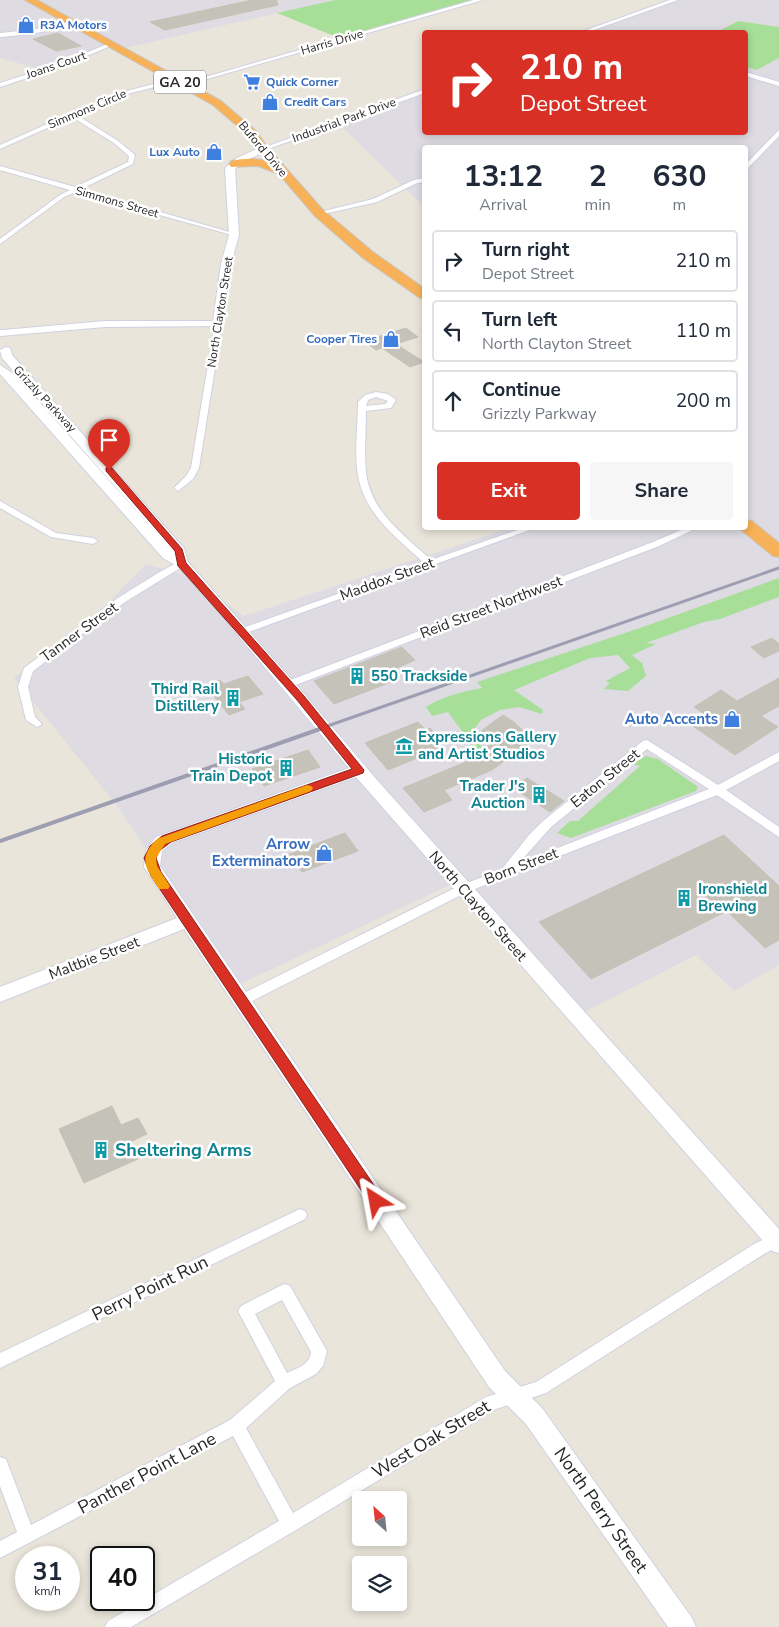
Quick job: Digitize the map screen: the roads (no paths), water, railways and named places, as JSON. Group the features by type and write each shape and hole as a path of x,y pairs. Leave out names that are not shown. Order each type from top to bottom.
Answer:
{"highway":[{"name":"Buford Drive","path":"30,0 210,99 242,123 319,213 368,255 422,293"},
{"path":"235,164 259,162 269,164 283,172"},
{"path":"748,527 773,547"}],"street":[{"name":"Harris Drive","path":"181,82 480,0"},
{"path":"592,30 674,0"},
{"path":"0,35 32,32 73,23"},
{"name":"Joans Court","path":"0,84 61,65 112,44"},
{"path":"748,75 779,84"},
{"name":"Simmons Circle","path":"0,147 123,93 181,82"},
{"name":"Industrial Park Drive","path":"263,149 422,92"},
{"path":"0,242 44,208 75,190 131,163 132,155 116,142 73,114"},
{"path":"748,166 779,132"},
{"path":"235,164 263,149"},
{"name":"North Clayton Street","path":"178,488 190,477 195,468 226,264 234,236 230,168 235,164"},
{"name":"Simmons Street","path":"0,168 234,236"},
{"path":"319,213 375,201 416,181 422,180"},
{"path":"2,332 105,324 218,324"},
{"path":"6,350 23,339 65,328"},
{"name":"Grizzly Parkway","path":"2,332 11,338 6,350 6,356 179,551 182,564"},
{"name":"Grizzly Parkway","path":"0,368 11,377 168,555 182,564"},
{"path":"362,409 362,474 366,495 378,513 430,564"},
{"path":"0,504 54,535 93,541"},
{"name":"Maddox Street","path":"243,631 524,530"},
{"name":"Reid Street Northwest","path":"288,684 656,544 688,530"},
{"name":"North Clayton Street","path":"182,564 243,631 359,770 463,889 778,1241"},
{"name":"Tanner Street","path":"37,724 30,718 23,687 28,670 124,599 158,576 182,564"},
{"name":"Eaton Street","path":"505,873 533,838 547,824 646,744 718,790 779,833"},
{"name":"Born Street","path":"240,1000 463,889 718,790 779,756"},
{"path":"240,1000 152,867 150,858 154,849 166,839 359,770"},
{"name":"Maltbie Street","path":"0,995 187,921"},
{"name":"North Perry Street","path":"240,1000 496,1379 534,1416 684,1627"},
{"name":"Perry Point Run","path":"0,1360 300,1215"},
{"name":"West Oak Street","path":"118,1626 492,1402 540,1388 778,1241"},
{"name":"Panther Point Lane","path":"0,1550 236,1426 284,1383 312,1369 318,1361 319,1351 286,1291 246,1311 284,1383"},
{"path":"236,1426 290,1524"},
{"path":"0,1465 27,1535"}],"railway":[{"path":"316,730 779,568"},
{"path":"0,841 320,729"}],"place":[{"name":"R3A Motors","path":"26,25"},
{"name":"Quick Corner","path":"252,82"},
{"name":"Credit Cars","path":"270,102"},
{"name":"Lux Auto","path":"214,152"},
{"name":"Cooper Tires","path":"391,339"},
{"name":"550 Trackside","path":"357,676"},
{"name":"Third Rail Distillery","path":"233,698"},
{"name":"Auto Accents","path":"732,719"},
{"name":"Expressions Gallery and Artist Studios","path":"404,746"},
{"name":"Historic Train Depot","path":"286,768"},
{"name":"Trader J's Auction","path":"539,795"},
{"name":"Arrow Exterminators","path":"324,853"},
{"name":"Ironshield Brewing","path":"684,898"},
{"name":"Sheltering Arms","path":"101,1150"}]}
